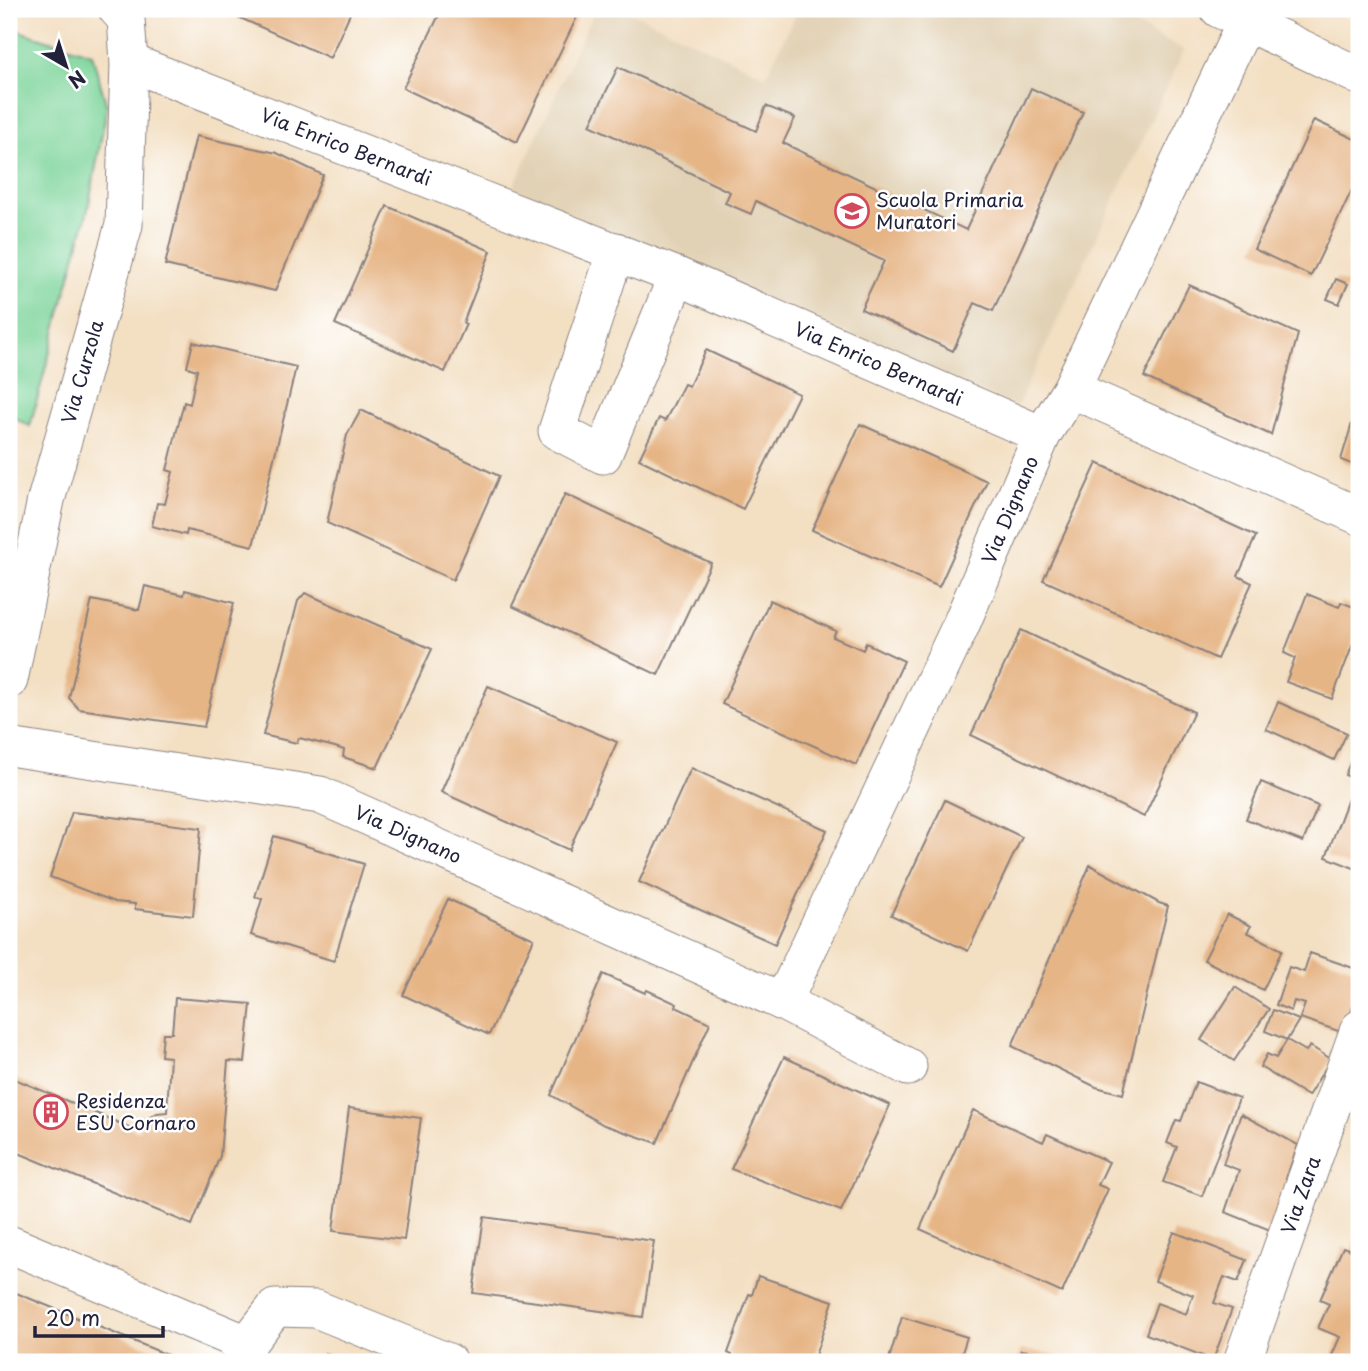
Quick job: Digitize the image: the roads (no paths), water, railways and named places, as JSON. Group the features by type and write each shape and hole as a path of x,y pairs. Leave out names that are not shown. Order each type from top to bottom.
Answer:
{"street":[{"path":"117,9 126,19 129,62"},
{"path":"1233,15 1359,76"},
{"name":"Via Dignano","path":"783,1002 960,627 1042,435 1071,388 1233,15"},
{"name":"Via Enrico Bernardi","path":"129,62 616,251 1042,435"},
{"name":"Via Curzola","path":"9,680 46,500 124,225 129,62"},
{"path":"616,251 557,431 603,455 677,276"},
{"path":"1071,388 1359,516"},
{"name":"Via Dignano","path":"9,747 320,795 783,1002 908,1067"},
{"name":"Via Zara","path":"1242,1362 1359,1029"},
{"path":"9,1244 244,1353 275,1308 316,1309 448,1362"}],"place":[{"name":"Scuola Primaria Muratori","path":"852,211"},
{"name":"Residenza ESU Cornaro","path":"51,1112"}]}
